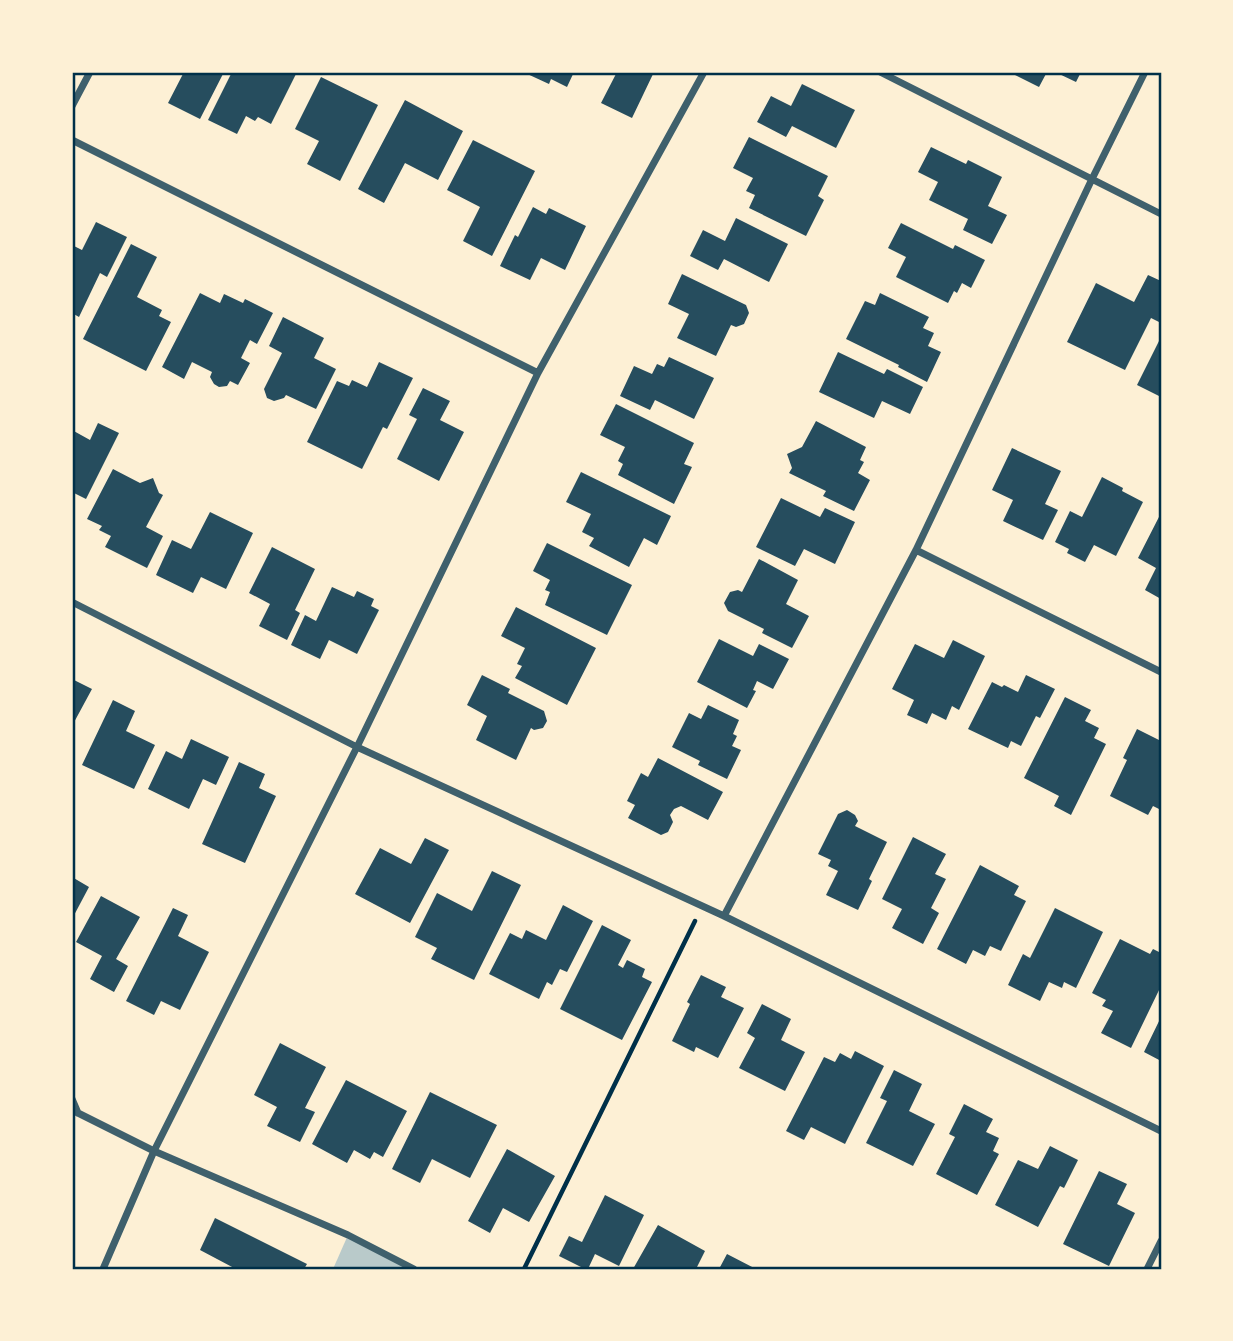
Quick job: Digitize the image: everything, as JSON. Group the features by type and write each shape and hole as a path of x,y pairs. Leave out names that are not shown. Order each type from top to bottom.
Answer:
{"street":[{"path":"72,106 90,72"},
{"path":"103,1269 154,1151 356,747 538,373 704,72"},
{"path":"880,72 1161,214"},
{"path":"724,916 916,550 1145,72"},
{"path":"72,140 538,373"},
{"path":"916,550 1161,673"},
{"path":"72,602 356,747 724,916 1161,1130"},
{"path":"72,1099 75,1112 154,1151 348,1235 414,1269"},
{"path":"1147,1269 1161,1241"}],"path":[{"path":"524,1269 696,919 724,916"}],"shaded area":[{"path":"348,1235 414,1269 333,1269"}],"building":[{"path":"184,72 224,72 200,119 168,103"},
{"path":"232,72 297,72 271,124 258,117 255,121 246,116 237,134 208,120"},
{"path":"523,72 574,72 567,87 551,79 549,84"},
{"path":"617,72 654,72 632,118 601,103"},
{"path":"1009,72 1047,72 1039,87"},
{"path":"1055,72 1081,72 1076,82"},
{"path":"321,77 378,105 340,181 307,164 319,141 295,129"},
{"path":"802,84 855,110 836,148 792,126 786,137 757,122 771,96 791,106"},
{"path":"405,100 463,131 438,180 405,163 384,203 358,189"},
{"path":"749,137 828,176 818,196 824,200 806,236 749,208 755,195 746,191 753,178 733,168"},
{"path":"473,140 535,171 492,256 463,241 480,207 447,190"},
{"path":"931,147 966,164 968,160 1002,177 988,206 1007,215 992,244 963,230 968,219 929,200 938,182 918,172"},
{"path":"533,207 546,214 549,208 586,226 565,270 541,258 530,280 500,266"},
{"path":"736,218 788,244 769,282 724,259 718,270 690,256 703,230 725,241"},
{"path":"96,222 127,237 107,277 100,273 79,317 72,313 72,245 82,250"},
{"path":"901,223 953,249 955,245 985,260 971,288 962,283 948,303 896,277 906,257 888,248"},
{"path":"131,244 157,257 137,297 162,310 159,316 171,322 146,371 83,339"},
{"path":"682,274 746,305 749,313 744,324 736,327 731,325 716,356 677,338 689,314 668,304"},
{"path":"1148,275 1161,281 1161,318 1159,322 1151,318 1125,370 1067,342 1096,283 1134,302"},
{"path":"200,293 220,303 224,294 243,303 245,299 273,313 257,344 250,340 241,358 250,363 238,385 230,381 227,386 219,387 210,377 212,372 192,362 184,379 162,367"},
{"path":"880,293 929,317 923,328 934,333 928,346 941,352 927,382 846,339 865,301 875,305"},
{"path":"283,317 324,338 314,358 336,369 316,409 286,395 274,401 267,398 264,389 282,353 269,346"},
{"path":"1161,337 1161,397 1137,385"},
{"path":"838,352 884,374 887,369 923,387 910,414 882,401 874,418 819,392"},
{"path":"669,357 714,378 694,419 655,400 650,410 620,396 634,366 652,374 657,364 664,367"},
{"path":"379,362 413,378 387,429 383,427 362,469 307,442 337,381 349,386 352,380 367,387"},
{"path":"423,388 450,401 440,420 464,432 439,481 397,459 417,419 409,415"},
{"path":"616,404 694,443 684,464 692,467 674,504 618,475 623,464 618,461 625,447 600,435"},
{"path":"816,421 866,447 860,460 864,462 858,473 870,480 854,511 823,496 826,491 789,473 792,468 787,454 802,447"},
{"path":"98,423 119,433 86,499 72,492 72,430 90,440"},
{"path":"1012,448 1061,471 1045,504 1058,510 1043,540 1003,521 1013,500 992,490"},
{"path":"113,469 140,483 153,478 159,493 163,495 146,527 163,536 147,568 105,547 111,536 99,530 102,526 87,519"},
{"path":"581,472 671,516 657,545 644,538 629,567 589,546 594,538 582,532 591,514 566,502"},
{"path":"1102,477 1143,502 1116,556 1094,545 1085,562 1067,553 1069,549 1055,542 1070,511 1082,517"},
{"path":"781,498 820,517 825,508 855,522 835,564 804,549 795,566 756,547"},
{"path":"210,512 253,533 226,589 201,577 193,593 156,575 172,540 191,549"},
{"path":"1161,513 1161,599 1145,590 1156,568 1138,558"},
{"path":"547,543 632,585 607,635 545,605 550,592 545,590 550,580 533,571"},
{"path":"272,547 315,569 295,610 300,613 287,640 259,626 270,604 249,593"},
{"path":"759,559 798,580 786,604 809,616 792,648 762,633 764,629 728,611 724,603 730,592 742,592"},
{"path":"332,587 354,597 357,591 374,599 371,606 379,610 357,654 329,640 320,659 291,645 305,615 316,621"},
{"path":"516,607 596,648 567,705 515,678 522,666 517,664 525,648 501,636"},
{"path":"719,639 753,656 759,644 789,659 773,689 757,681 753,690 756,691 747,708 697,682"},
{"path":"953,640 985,656 959,710 952,706 946,720 932,713 927,724 907,715 914,700 892,689 915,644 944,658"},
{"path":"482,675 510,689 508,693 544,711 547,721 543,728 531,728 516,760 476,740 487,716 467,705"},
{"path":"1026,675 1055,689 1040,718 1036,716 1021,746 1011,741 1008,748 968,729 992,682 1018,692"},
{"path":"72,679 92,689 72,726"},
{"path":"1065,697 1091,710 1085,721 1099,728 1094,738 1106,744 1071,815 1054,806 1059,796 1024,778"},
{"path":"113,700 135,711 126,731 155,745 134,789 82,765"},
{"path":"708,705 739,720 733,734 737,736 732,746 741,750 727,779 698,765 700,761 672,747 689,713 701,719"},
{"path":"1137,729 1161,741 1161,810 1153,806 1148,815 1110,796 1127,760 1123,758"},
{"path":"191,739 229,757 216,785 203,779 189,809 148,789 166,751 182,759"},
{"path":"658,758 723,792 708,820 681,806 674,809 670,815 673,822 668,832 661,835 628,818 635,805 627,801 641,773 648,777"},
{"path":"239,762 265,774 259,788 276,796 245,863 202,844"},
{"path":"847,810 855,815 858,821 855,826 887,842 858,910 826,895 838,871 828,866 831,860 818,854 838,814"},
{"path":"913,837 946,854 935,874 946,879 931,908 939,913 923,944 892,928 902,909 882,899"},
{"path":"425,838 449,850 410,923 355,894 380,848 411,864"},
{"path":"980,865 1019,886 1014,895 1026,901 1001,951 990,946 985,956 973,950 966,964 937,949"},
{"path":"492,871 521,885 474,980 431,959 437,948 415,937 437,893 472,911"},
{"path":"72,877 89,887 72,919"},
{"path":"101,896 140,917 116,959 128,966 114,992 90,979 102,956 76,942"},
{"path":"563,905 593,921 567,972 560,969 552,985 547,982 539,999 489,974 510,933 522,939 526,930 546,940"},
{"path":"173,908 188,915 178,936 209,952 180,1010 161,1001 154,1015 126,1001"},
{"path":"1055,908 1103,932 1076,988 1064,982 1062,988 1049,982 1040,1001 1008,985 1023,954 1030,958"},
{"path":"602,925 631,940 618,965 623,968 627,960 645,969 642,977 652,982 622,1040 560,1009"},
{"path":"1120,939 1150,954 1153,949 1161,953 1161,986 1131,1048 1101,1033 1113,1011 1102,1006 1106,1000 1092,993"},
{"path":"701,975 726,987 721,997 744,1008 718,1058 696,1047 694,1052 672,1041"},
{"path":"762,1004 791,1019 781,1040 805,1052 785,1091 739,1068 755,1038 747,1033"},
{"path":"1161,1017 1161,1061 1144,1052"},
{"path":"280,1043 326,1067 305,1108 315,1112 300,1142 267,1126 277,1107 254,1095"},
{"path":"855,1051 884,1066 845,1144 811,1127 804,1140 786,1131 824,1057 835,1062 840,1053 851,1059"},
{"path":"894,1070 922,1084 909,1111 935,1124 913,1166 866,1143 887,1101 880,1098"},
{"path":"346,1080 407,1111 383,1157 374,1152 370,1159 354,1150 347,1163 312,1144"},
{"path":"430,1092 497,1125 470,1178 432,1159 420,1183 392,1169"},
{"path":"964,1104 993,1119 986,1132 999,1138 993,1151 999,1154 977,1195 936,1174 955,1137 949,1134"},
{"path":"1050,1146 1078,1160 1064,1188 1060,1186 1038,1227 995,1205 1018,1160 1038,1169"},
{"path":"507,1149 555,1176 529,1222 503,1208 490,1233 468,1221"},
{"path":"1099,1171 1127,1184 1117,1204 1135,1213 1109,1266 1063,1244"},
{"path":"605,1195 644,1215 619,1266 595,1254 588,1269 585,1269 559,1256 569,1236 582,1242"},
{"path":"215,1218 307,1264 304,1269 233,1269 200,1250"},
{"path":"658,1225 705,1251 696,1269 633,1269"},
{"path":"727,1254 756,1269 719,1269"}]}
